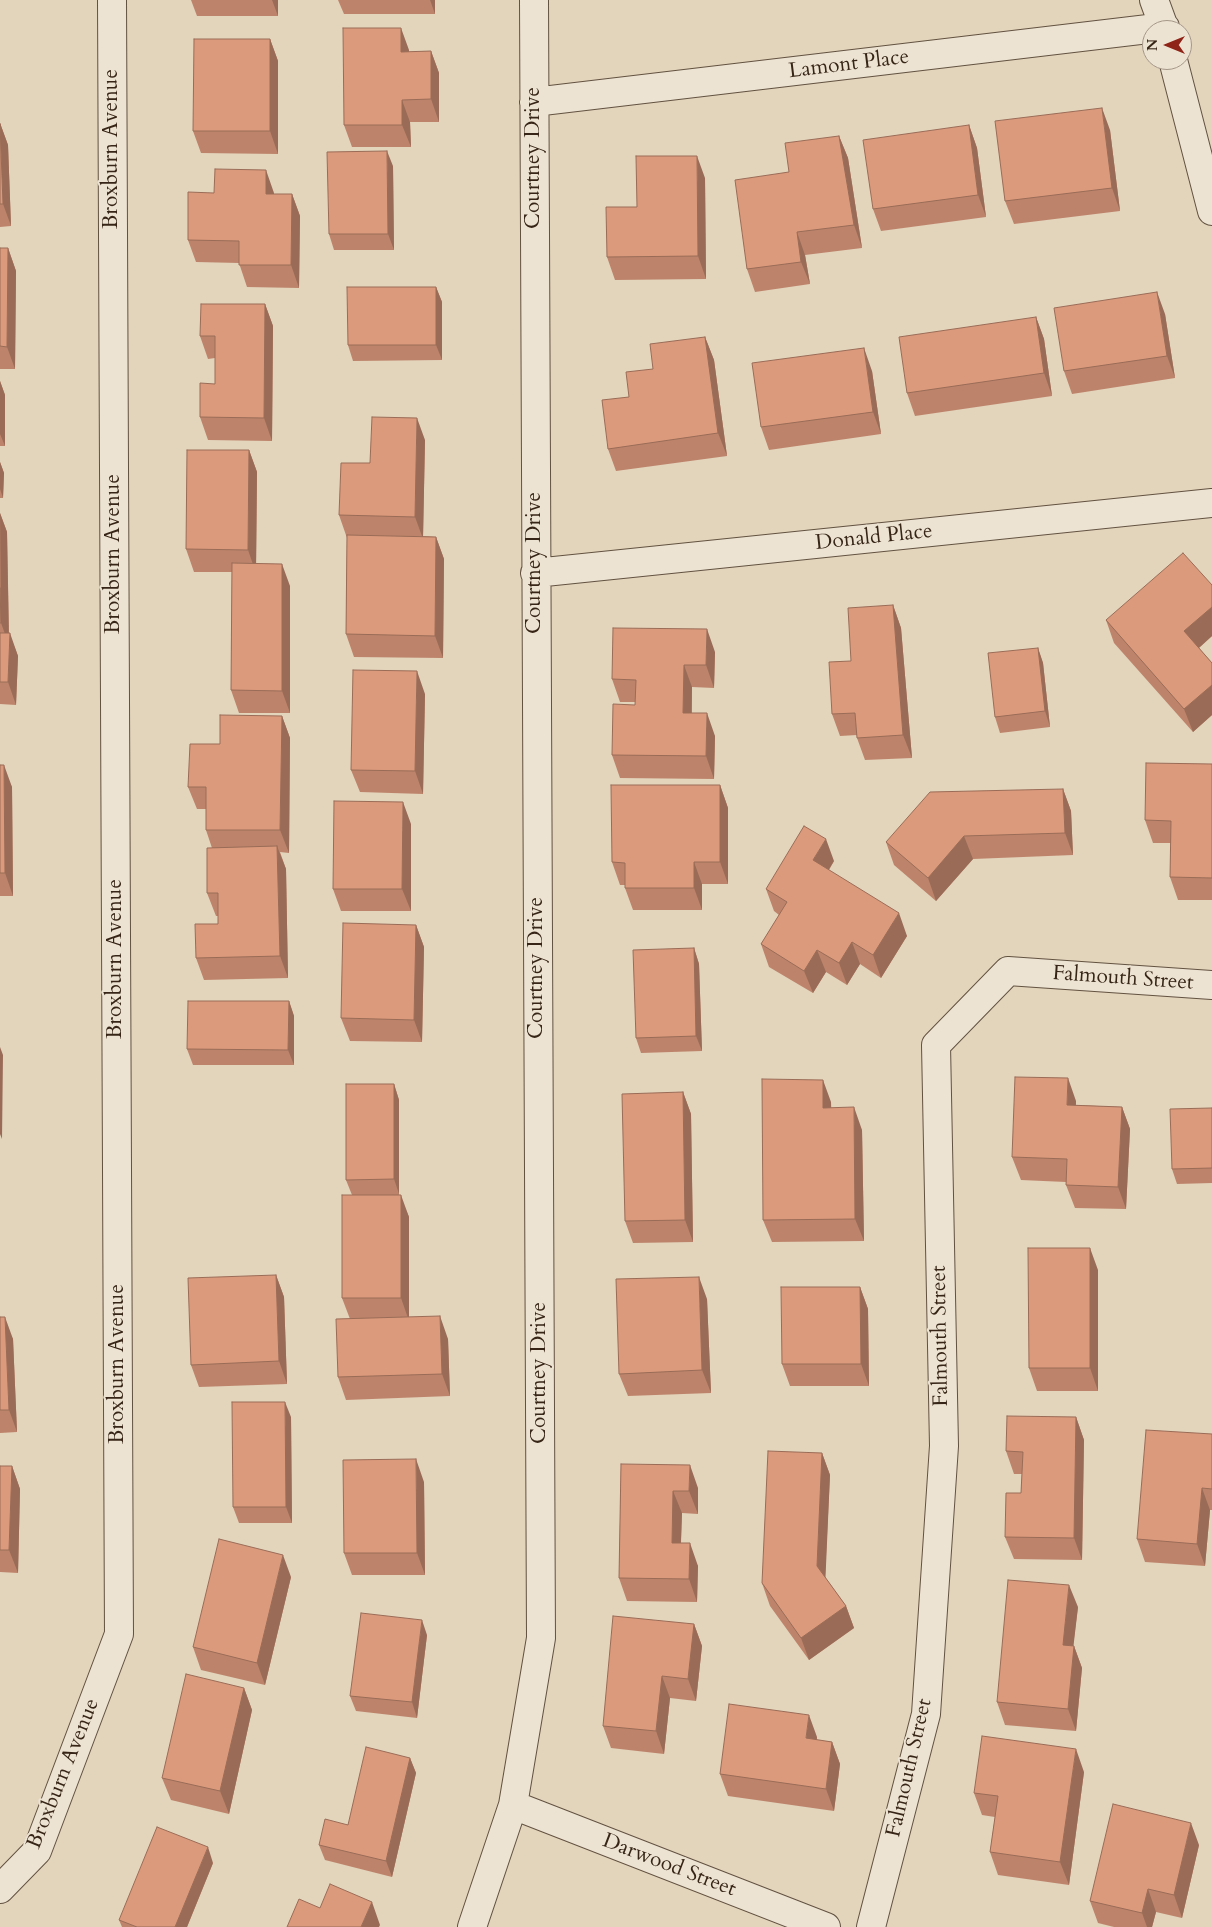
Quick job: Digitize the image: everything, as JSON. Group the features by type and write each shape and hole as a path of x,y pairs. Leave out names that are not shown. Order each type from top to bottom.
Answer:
{"street":[{"name":"Broxburn Avenue","path":"0,1888 37,1851 119,1634 112,0"},
{"name":"Courtney Drive","path":"472,1927 513,1805 541,1638 534,0"},
{"path":"1154,0 1162,20"},
{"name":"Lamont Place","path":"534,102 1142,32"},
{"path":"1176,70 1212,211"},
{"name":"Donald Place","path":"535,573 1212,503"},
{"name":"Falmouth Street","path":"871,1927 926,1714 944,1446 936,1044 1008,971 1212,986"},
{"name":"Darwood Street","path":"513,1805 826,1927"}],"building":[{"path":"343,28 401,28 401,52 431,51 431,99 402,100 402,125 344,125"},
{"path":"194,39 270,39 270,131 193,131"},
{"path":"1102,108 1112,188 1005,201 995,121"},
{"path":"0,124 3,204 0,204"},
{"path":"969,125 978,195 873,209 863,140"},
{"path":"839,136 854,225 797,232 801,262 747,269 735,180 789,172 785,143"},
{"path":"387,151 388,234 329,234 327,152"},
{"path":"636,156 697,156 698,256 607,257 606,207 637,207"},
{"path":"215,169 266,170 266,194 292,194 291,265 239,265 239,241 188,240 188,192 214,193"},
{"path":"0,248 8,248 7,347 0,346"},
{"path":"347,287 436,287 436,345 348,345"},
{"path":"1157,292 1167,356 1064,371 1054,308"},
{"path":"201,304 265,304 264,418 200,417 200,383 215,384 215,336 200,336"},
{"path":"1036,317 1044,373 907,393 899,337"},
{"path":"705,337 718,433 608,449 602,400 629,397 626,372 653,369 650,344"},
{"path":"864,348 873,412 761,427 752,363"},
{"path":"372,417 417,418 415,517 339,515 341,463 370,463"},
{"path":"187,450 249,450 248,550 186,549"},
{"path":"347,535 436,537 435,636 346,634"},
{"path":"1183,553 1212,585 1212,607 1184,631 1212,663 1212,685 1184,709 1106,620"},
{"path":"232,563 282,564 282,691 231,690"},
{"path":"0,588 1,623 0,623"},
{"path":"893,605 903,735 857,738 855,713 832,714 829,662 851,661 848,608"},
{"path":"613,628 707,629 706,665 684,665 683,713 707,713 706,756 612,755 613,704 635,705 636,680 612,679"},
{"path":"0,633 10,633 8,682 0,682"},
{"path":"1038,648 1045,711 995,717 988,653"},
{"path":"353,670 417,671 415,771 351,770"},
{"path":"220,715 282,716 280,830 206,830 206,787 188,787 190,744 220,744"},
{"path":"1146,763 1212,764 1212,878 1170,877 1171,821 1145,820"},
{"path":"0,765 4,765 5,873 0,873"},
{"path":"611,785 720,785 720,862 694,862 694,888 625,888 625,863 612,862"},
{"path":"1063,789 1065,833 964,836 928,878 886,842 930,792"},
{"path":"334,801 403,802 402,889 333,889"},
{"path":"804,826 826,839 813,860 899,913 873,955 852,942 839,963 817,950 804,971 761,944 787,902 766,889"},
{"path":"277,846 280,956 196,958 195,924 218,924 218,893 207,893 207,848"},
{"path":"343,923 416,925 414,1020 341,1018"},
{"path":"694,948 696,1036 636,1038 633,950"},
{"path":"188,1001 289,1001 288,1050 187,1049"},
{"path":"1015,1077 1068,1078 1067,1105 1122,1107 1118,1187 1066,1185 1067,1159 1012,1157"},
{"path":"762,1079 823,1080 823,1108 854,1107 855,1219 763,1220"},
{"path":"346,1084 394,1084 394,1179 346,1180"},
{"path":"683,1092 685,1220 625,1221 622,1094"},
{"path":"1212,1108 1212,1168 1172,1169 1170,1109"},
{"path":"342,1195 401,1195 401,1298 342,1298"},
{"path":"1028,1248 1090,1248 1090,1368 1029,1368"},
{"path":"276,1275 279,1361 191,1365 188,1278"},
{"path":"699,1277 702,1370 619,1374 616,1279"},
{"path":"781,1287 860,1287 861,1364 782,1364"},
{"path":"440,1316 442,1374 338,1377 336,1319"},
{"path":"0,1317 5,1317 9,1410 0,1410"},
{"path":"232,1402 285,1402 286,1507 233,1507"},
{"path":"1007,1416 1076,1417 1074,1538 1005,1537 1006,1493 1021,1493 1023,1452 1006,1451"},
{"path":"1146,1430 1212,1434 1212,1489 1202,1488 1197,1544 1137,1539"},
{"path":"768,1451 822,1453 817,1566 846,1606 801,1638 762,1583"},
{"path":"416,1459 417,1553 344,1553 343,1460"},
{"path":"621,1464 690,1465 689,1491 673,1491 672,1543 690,1543 689,1579 619,1578"},
{"path":"0,1466 12,1466 9,1550 0,1550"},
{"path":"219,1539 283,1555 257,1663 193,1647"},
{"path":"1008,1580 1069,1585 1063,1645 1074,1646 1068,1709 997,1702"},
{"path":"361,1613 422,1620 412,1702 350,1696"},
{"path":"613,1616 694,1624 688,1679 662,1676 656,1731 603,1726"},
{"path":"186,1674 244,1688 220,1791 162,1778"},
{"path":"729,1704 809,1715 806,1738 832,1742 826,1789 720,1774"},
{"path":"982,1736 1076,1749 1060,1862 990,1852 998,1796 974,1793"},
{"path":"366,1747 410,1758 386,1861 319,1845 325,1819 348,1825"},
{"path":"1113,1804 1191,1823 1174,1895 1148,1889 1142,1913 1090,1901"},
{"path":"157,1827 208,1847 175,1927 137,1927 119,1920"},
{"path":"330,1884 372,1902 361,1927 287,1927 299,1899 320,1908"}]}
